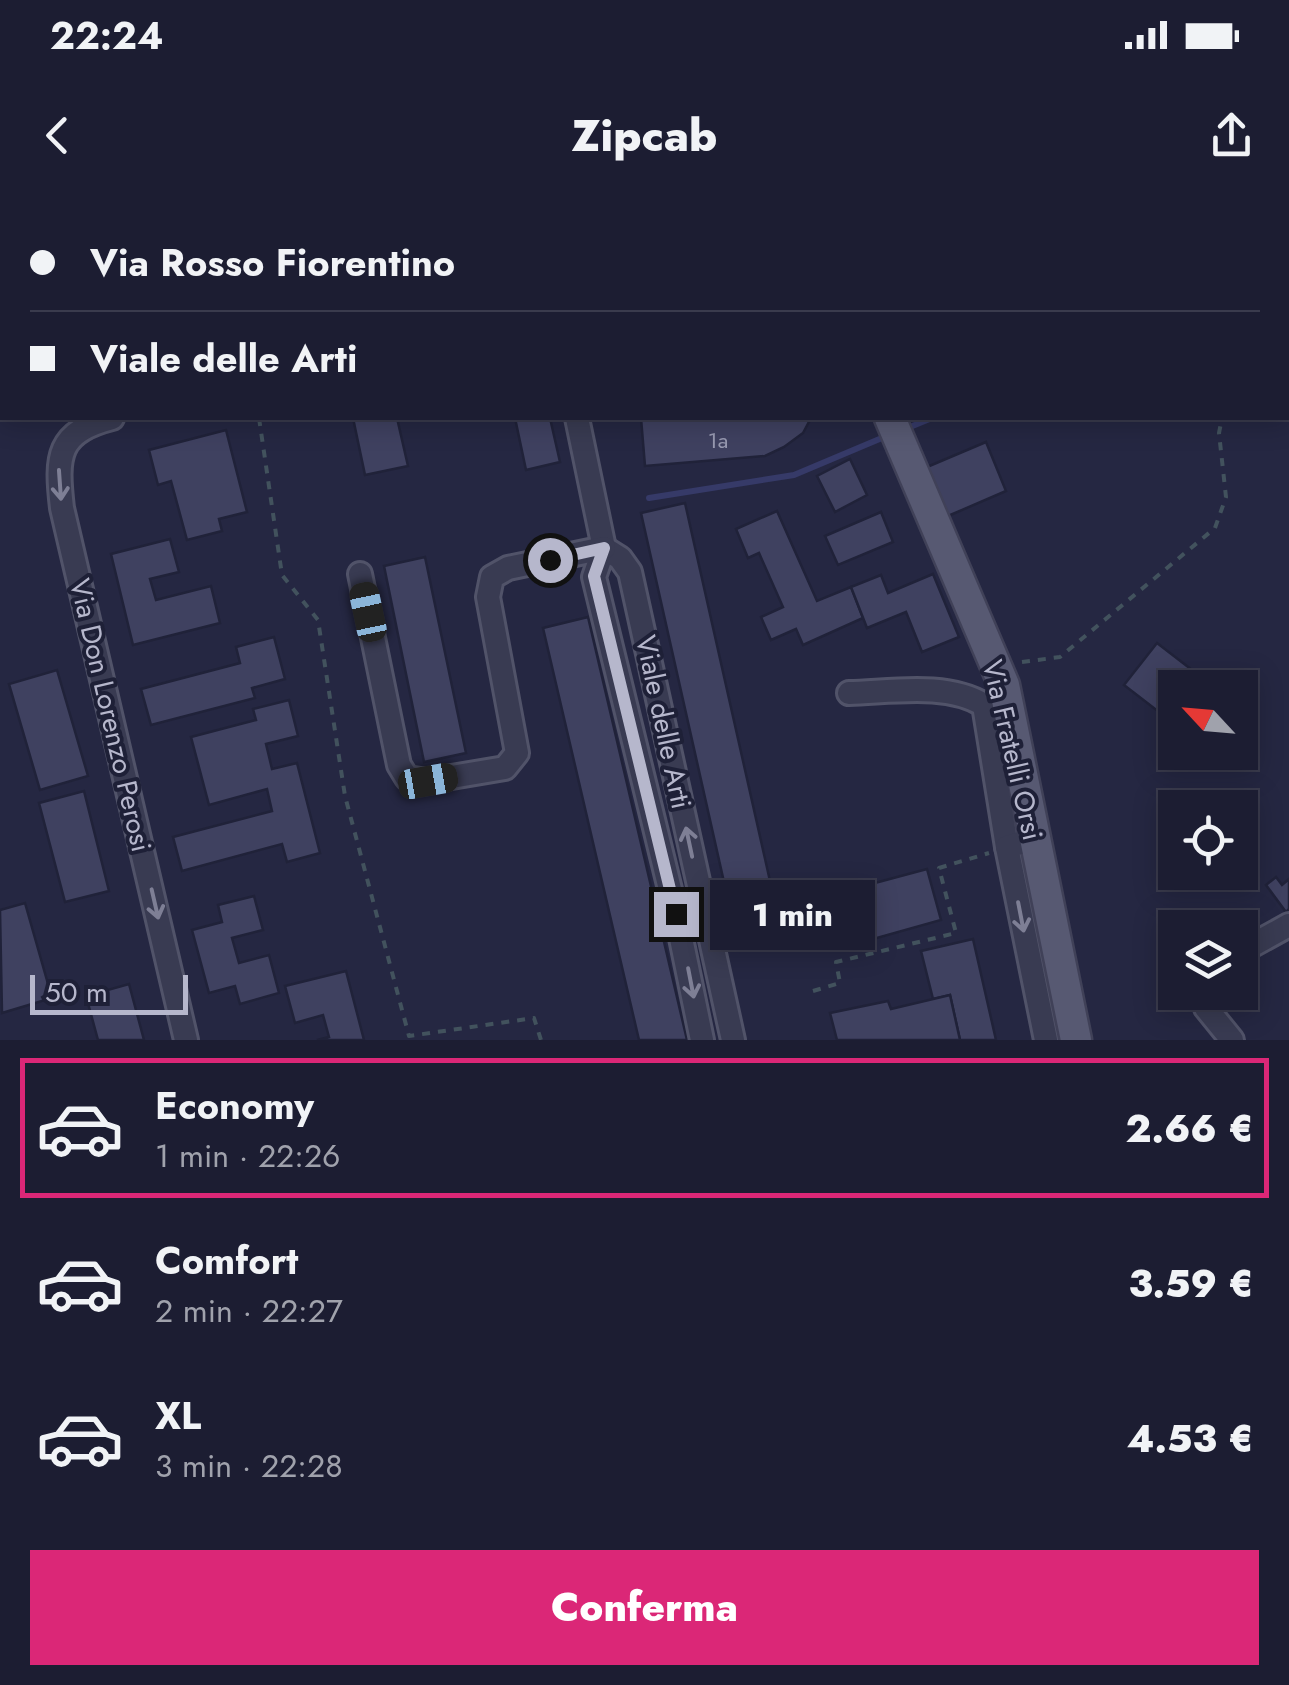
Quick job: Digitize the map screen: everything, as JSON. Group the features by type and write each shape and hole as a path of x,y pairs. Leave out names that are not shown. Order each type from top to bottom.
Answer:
{"main road":[{"name":"Via Fratelli Orsi","path":"891,420 1004,685 1020,843 1076,1040"}],"street":[{"name":"Via Don Lorenzo Perosi","path":"106,420 82,428 64,446 60,491 186,1040"},
{"name":"Viale delle Arti","path":"578,420 604,548 594,576 676,914 702,1040"},
{"name":"Viale delle Arti","path":"604,548 620,558 630,572 733,1040"},
{"path":"360,574 400,765 406,778 428,781 505,768 517,753 488,597 492,578 508,568 604,548"},
{"name":"Via Fratelli Orsi","path":"849,693 951,693 984,705 1020,843"},
{"path":"1020,843 1046,1040"},
{"path":"676,914 702,908"},
{"path":"1258,942 1289,925"},
{"path":"1208,1010 1232,1040"}],"path":[{"path":"260,420 282,575 318,620 346,796 409,1036 534,1018 540,1040"},
{"path":"998,666 1060,657 1215,528 1226,496 1219,433 1222,420"},
{"path":"812,991 840,983 836,962 956,933 939,868 1020,843"}],"building":[{"path":"353,420 397,420 408,466 365,475"},
{"path":"515,420 550,420 560,462 526,470"},
{"path":"641,420 810,420 803,433 765,456 645,466"},
{"path":"226,430 247,512 219,519 222,531 187,540 171,481 158,485 149,450"},
{"path":"986,442 1006,491 948,516 927,467"},
{"path":"850,459 867,495 835,512 817,476"},
{"path":"685,503 770,881 726,891 641,513"},
{"path":"777,511 817,601 851,587 863,618 803,645 796,629 771,640 761,617 783,607 759,553 748,558 736,529"},
{"path":"881,512 893,542 838,565 825,536"},
{"path":"170,539 179,572 150,579 156,600 211,586 220,623 133,645 111,554"},
{"path":"425,557 466,753 424,762 384,566"},
{"path":"933,574 959,637 922,652 906,612 867,628 851,587 881,575 888,593"},
{"path":"588,617 687,1040 639,1040 543,628"},
{"path":"274,637 285,679 252,688 255,698 151,725 141,689 240,663 236,647"},
{"path":"1157,643 1192,670 1158,670 1158,711 1124,685"},
{"path":"57,670 88,776 40,790 9,684"},
{"path":"289,700 298,736 266,744 272,769 297,763 320,853 287,862 282,844 182,871 173,837 272,811 267,789 209,805 191,737 256,720 253,709"},
{"path":"84,791 109,891 65,902 39,803"},
{"path":"927,869 941,920 859,943 845,891"},
{"path":"1276,877 1282,885 1289,879 1286,912 1266,885"},
{"path":"254,896 263,930 232,938 239,963 269,955 279,993 240,1004 235,986 209,993 192,930 222,922 218,905"},
{"path":"25,903 52,998 2,1013 0,910"},
{"path":"973,939 996,1040 960,1040 950,995 933,999 921,951"},
{"path":"346,971 364,1040 317,1040 329,1037 323,1015 295,1023 285,986"},
{"path":"129,984 144,1040 98,1040 86,996"},
{"path":"950,995 960,1040 837,1040 830,1013 888,1001 891,1009"}],"waterway":[{"path":"905,429 927,420"},
{"path":"649,498 794,475 889,435"}],"route":[{"path":"550,560 604,548 594,576 676,914"}]}
